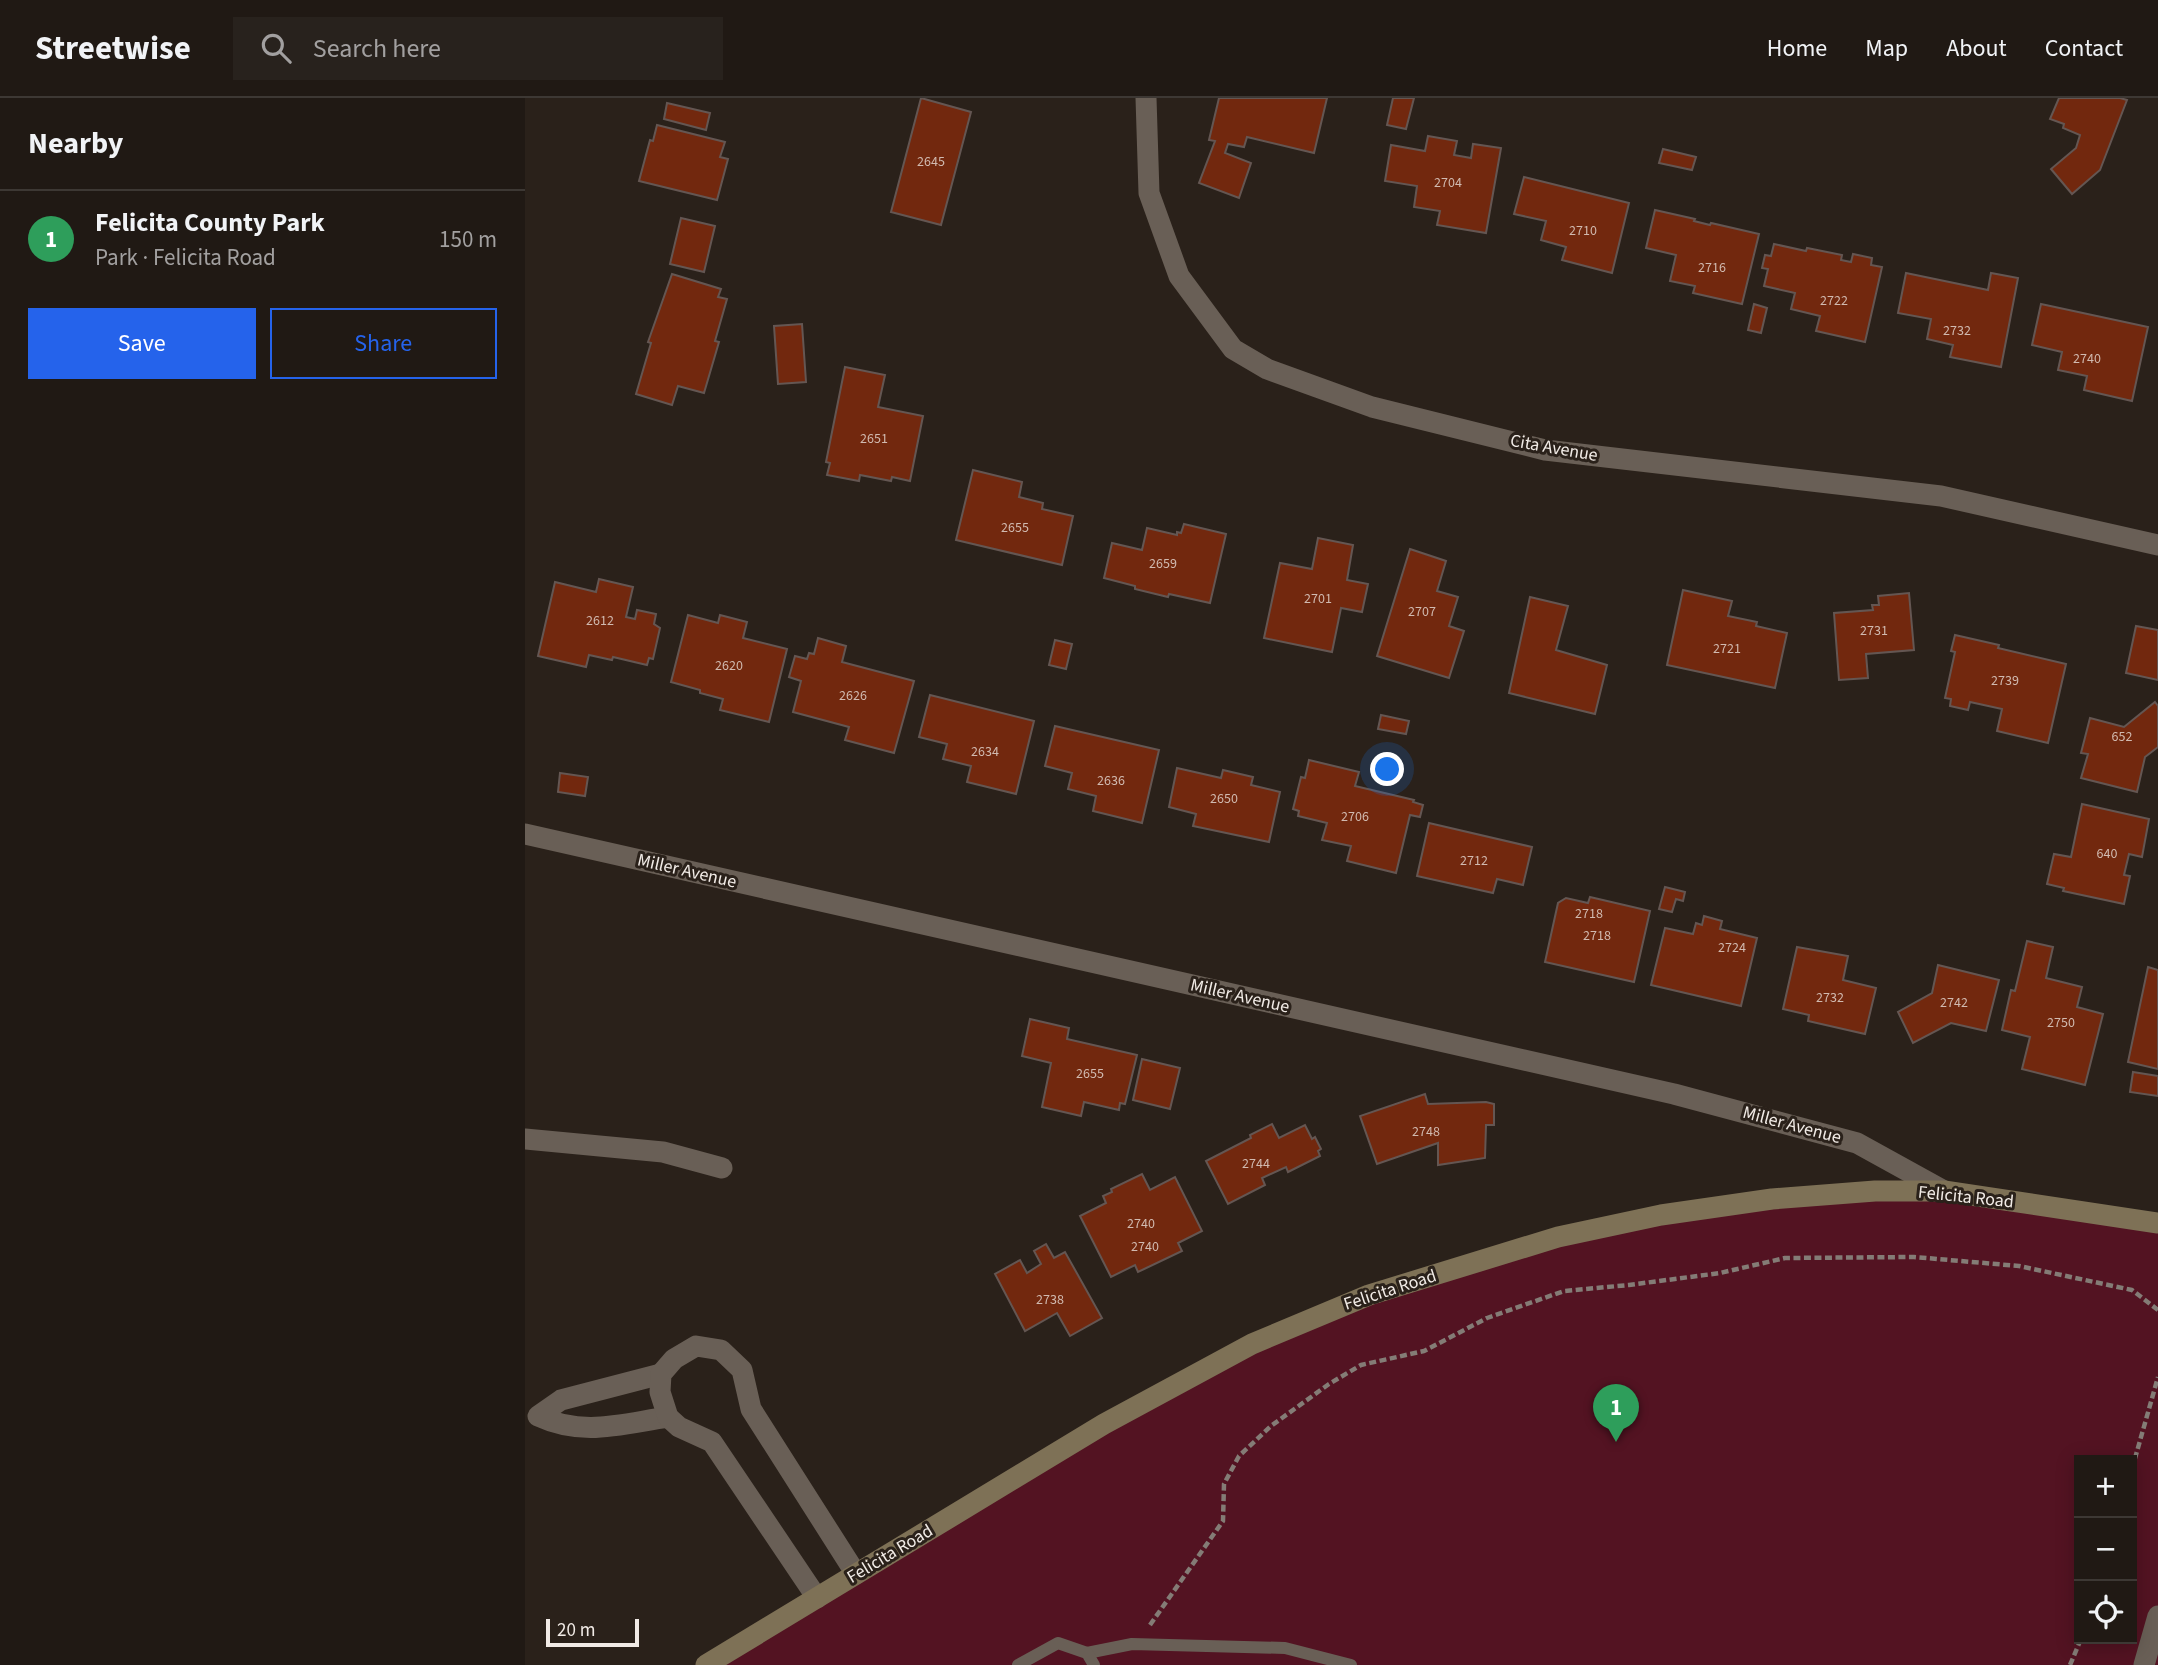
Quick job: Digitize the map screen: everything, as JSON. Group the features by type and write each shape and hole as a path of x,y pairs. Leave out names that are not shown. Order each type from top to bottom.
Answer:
{"main road":[{"name":"Felicita Road","path":"706,1665 1104,1423 1252,1344 1369,1295 1557,1237 1620,1222 1772,1199 1875,1191 1944,1191 2158,1223"}],"street":[{"name":"Cita Avenue","path":"1146,98 1149,193 1179,276 1233,349 1267,369 1372,407 1545,450 1941,496 2158,545"},
{"name":"Miller Avenue","path":"525,834 1674,1094 1857,1143 1944,1191"},
{"path":"525,1139 663,1152 722,1168"},
{"path":"531,1414 561,1400 661,1374 674,1359 697,1346 721,1350 742,1370 751,1409 856,1574"},
{"path":"661,1374 660,1392 668,1417 679,1427 712,1442 817,1598"},
{"path":"531,1414 574,1428 668,1417"},
{"path":"2144,1665 2158,1616"}],"lane":[{"path":"1018,1665 1058,1643 1087,1653 1132,1644 1286,1648 1351,1665"},
{"path":"1087,1653 1094,1665"}],"path":[{"path":"1132,1644 1151,1625 1223,1521 1224,1484 1239,1457 1271,1426 1329,1384 1361,1366 1424,1351 1487,1318 1564,1290 1720,1273 1785,1258 1914,1257 2019,1266 2132,1290 2158,1310"},
{"path":"2136,1455 2158,1377"},
{"path":"2070,1665 2079,1644"}],"shaded area":[{"path":"1878,1192 2158,1223 2158,1665 706,1665 1252,1344 1558,1237"}],"building":[{"path":"921,98 971,112 941,225 891,212"},
{"path":"1219,98 1327,98 1314,153 1247,137 1244,147 1228,144 1225,153 1251,163 1239,198 1199,183 1215,141 1209,140"},
{"path":"1393,98 1414,98 1406,129 1387,125"},
{"path":"2059,98 2127,100 2100,170 2072,194 2051,169 2076,148 2080,135 2063,128 2064,124 2050,119"},
{"path":"667,103 710,113 706,130 664,119"},
{"path":"657,125 725,142 720,157 728,159 717,200 639,181"},
{"path":"1428,136 1457,141 1454,155 1471,158 1473,144 1501,148 1486,233 1437,225 1440,211 1414,207 1417,186 1385,181 1391,145 1425,151"},
{"path":"1663,149 1696,157 1692,170 1659,163"},
{"path":"1524,177 1629,203 1612,273 1562,260 1566,247 1541,240 1546,221 1514,214"},
{"path":"1655,210 1710,225 1711,223 1759,234 1742,304 1693,293 1695,286 1670,281 1676,255 1646,248"},
{"path":"681,218 715,226 704,272 670,264"},
{"path":"1774,244 1842,255 1841,260 1851,262 1853,254 1872,258 1871,265 1882,267 1865,342 1816,331 1820,316 1791,309 1795,293 1764,286 1768,269 1762,268 1765,255 1771,256"},
{"path":"1906,273 1988,290 1991,273 2018,278 2001,367 1950,357 1953,345 1927,339 1931,319 1898,313"},
{"path":"672,274 721,289 718,297 727,299 715,341 719,342 704,393 678,386 672,405 636,394 651,343 648,342"},
{"path":"1754,304 1767,308 1761,333 1748,330"},
{"path":"2041,304 2148,327 2132,401 2084,390 2087,376 2058,370 2062,352 2032,345"},
{"path":"802,324 806,382 778,384 774,326"},
{"path":"845,367 885,375 878,407 923,416 910,481 892,477 891,481 860,475 859,481 827,475 830,463 826,462"},
{"path":"973,470 1022,482 1019,497 1043,503 1042,509 1073,516 1062,565 956,540"},
{"path":"1184,524 1226,534 1210,603 1169,594 1168,597 1104,578 1112,543 1142,550 1147,528 1177,535 1177,532 1181,533"},
{"path":"1318,538 1353,545 1347,580 1368,584 1362,612 1341,608 1332,652 1264,638 1280,563 1312,569"},
{"path":"1410,549 1446,561 1437,591 1458,597 1449,626 1464,631 1449,678 1377,656"},
{"path":"599,579 633,587 626,617 635,619 637,610 656,614 654,624 660,628 653,659 649,658 647,665 613,657 612,660 589,655 586,667 538,656 555,582 596,592"},
{"path":"1683,590 1732,601 1728,616 1757,622 1756,626 1787,633 1775,688 1667,665"},
{"path":"1909,593 1914,650 1866,654 1868,678 1839,680 1834,613 1873,610 1872,605 1879,605 1878,596"},
{"path":"1530,597 1568,606 1556,650 1607,665 1595,714 1509,693"},
{"path":"688,615 718,623 720,615 747,622 743,638 787,649 769,722 720,710 723,699 671,682"},
{"path":"2136,626 2158,630 2158,680 2126,673"},
{"path":"1955,635 2066,664 2048,743 1997,731 2002,709 1970,702 1968,710 1950,706 1951,699 1945,698 1955,652 1951,651"},
{"path":"818,638 846,646 842,662 914,681 894,753 845,740 849,727 793,712 801,681 789,677 795,656 807,659 809,653 814,654"},
{"path":"1055,640 1072,644 1066,669 1049,665"},
{"path":"930,695 1034,721 1016,794 967,782 971,766 943,759 947,744 919,737"},
{"path":"2155,702 2158,706 2158,747 2145,757 2137,792 2081,778 2088,754 2081,753 2090,718 2124,727"},
{"path":"1381,715 1409,721 1406,734 1378,729"},
{"path":"1055,726 1159,750 1142,823 1093,811 1096,796 1068,789 1072,773 1045,766"},
{"path":"1309,760 1359,772 1355,786 1414,800 1413,802 1423,805 1420,817 1410,815 1396,873 1347,861 1351,846 1322,840 1327,823 1298,816 1299,811 1293,809 1301,777 1305,778"},
{"path":"1177,768 1221,778 1223,770 1253,777 1251,785 1280,792 1269,842 1193,826 1196,814 1169,807"},
{"path":"560,773 588,777 585,796 558,792"},
{"path":"2082,804 2149,819 2142,857 2129,854 2124,875 2130,876 2124,904 2063,891 2064,888 2047,884 2054,854 2071,857"},
{"path":"1429,823 1532,847 1523,885 1497,879 1493,893 1417,876"},
{"path":"1665,887 1685,892 1683,901 1676,899 1672,912 1659,909"},
{"path":"1590,897 1650,911 1634,982 1545,962 1558,903 1566,898 1588,903"},
{"path":"1704,916 1722,921 1720,929 1757,938 1741,1006 1651,985 1665,928 1693,934 1696,923 1702,925"},
{"path":"2027,941 2053,947 2046,978 2082,987 2077,1007 2103,1014 2085,1085 2022,1069 2030,1037 2002,1030 2011,990 2015,991"},
{"path":"1797,947 1848,956 1843,980 1876,988 1865,1034 1808,1021 1809,1015 1783,1009"},
{"path":"1938,965 1999,980 1986,1031 1951,1023 1913,1043 1898,1012 1932,993"},
{"path":"2148,967 2158,970 2158,1069 2128,1062"},
{"path":"1030,1019 1069,1028 1067,1039 1137,1055 1125,1104 1120,1103 1119,1110 1084,1102 1081,1116 1042,1107 1051,1063 1022,1056"},
{"path":"1142,1059 1180,1068 1170,1109 1133,1100"},
{"path":"2133,1072 2158,1076 2158,1096 2130,1092"},
{"path":"1425,1094 1428,1104 1494,1104 1494,1125 1486,1125 1485,1158 1438,1165 1438,1143 1377,1164 1360,1116"},
{"path":"1272,1124 1279,1138 1305,1125 1321,1149 1318,1151 1320,1156 1288,1172 1286,1167 1262,1178 1265,1185 1228,1204 1206,1161"},
{"path":"1142,1174 1150,1190 1175,1177 1202,1231 1178,1243 1182,1251 1138,1272 1135,1265 1111,1277 1080,1216 1106,1203 1103,1196 1112,1192 1111,1189"},
{"path":"1046,1244 1054,1258 1065,1252 1102,1318 1070,1336 1057,1313 1025,1331 995,1274 1020,1260 1027,1273 1041,1264 1034,1251"}],"place":[{"name":"Felicita County Park","path":"1616,1442"}]}
